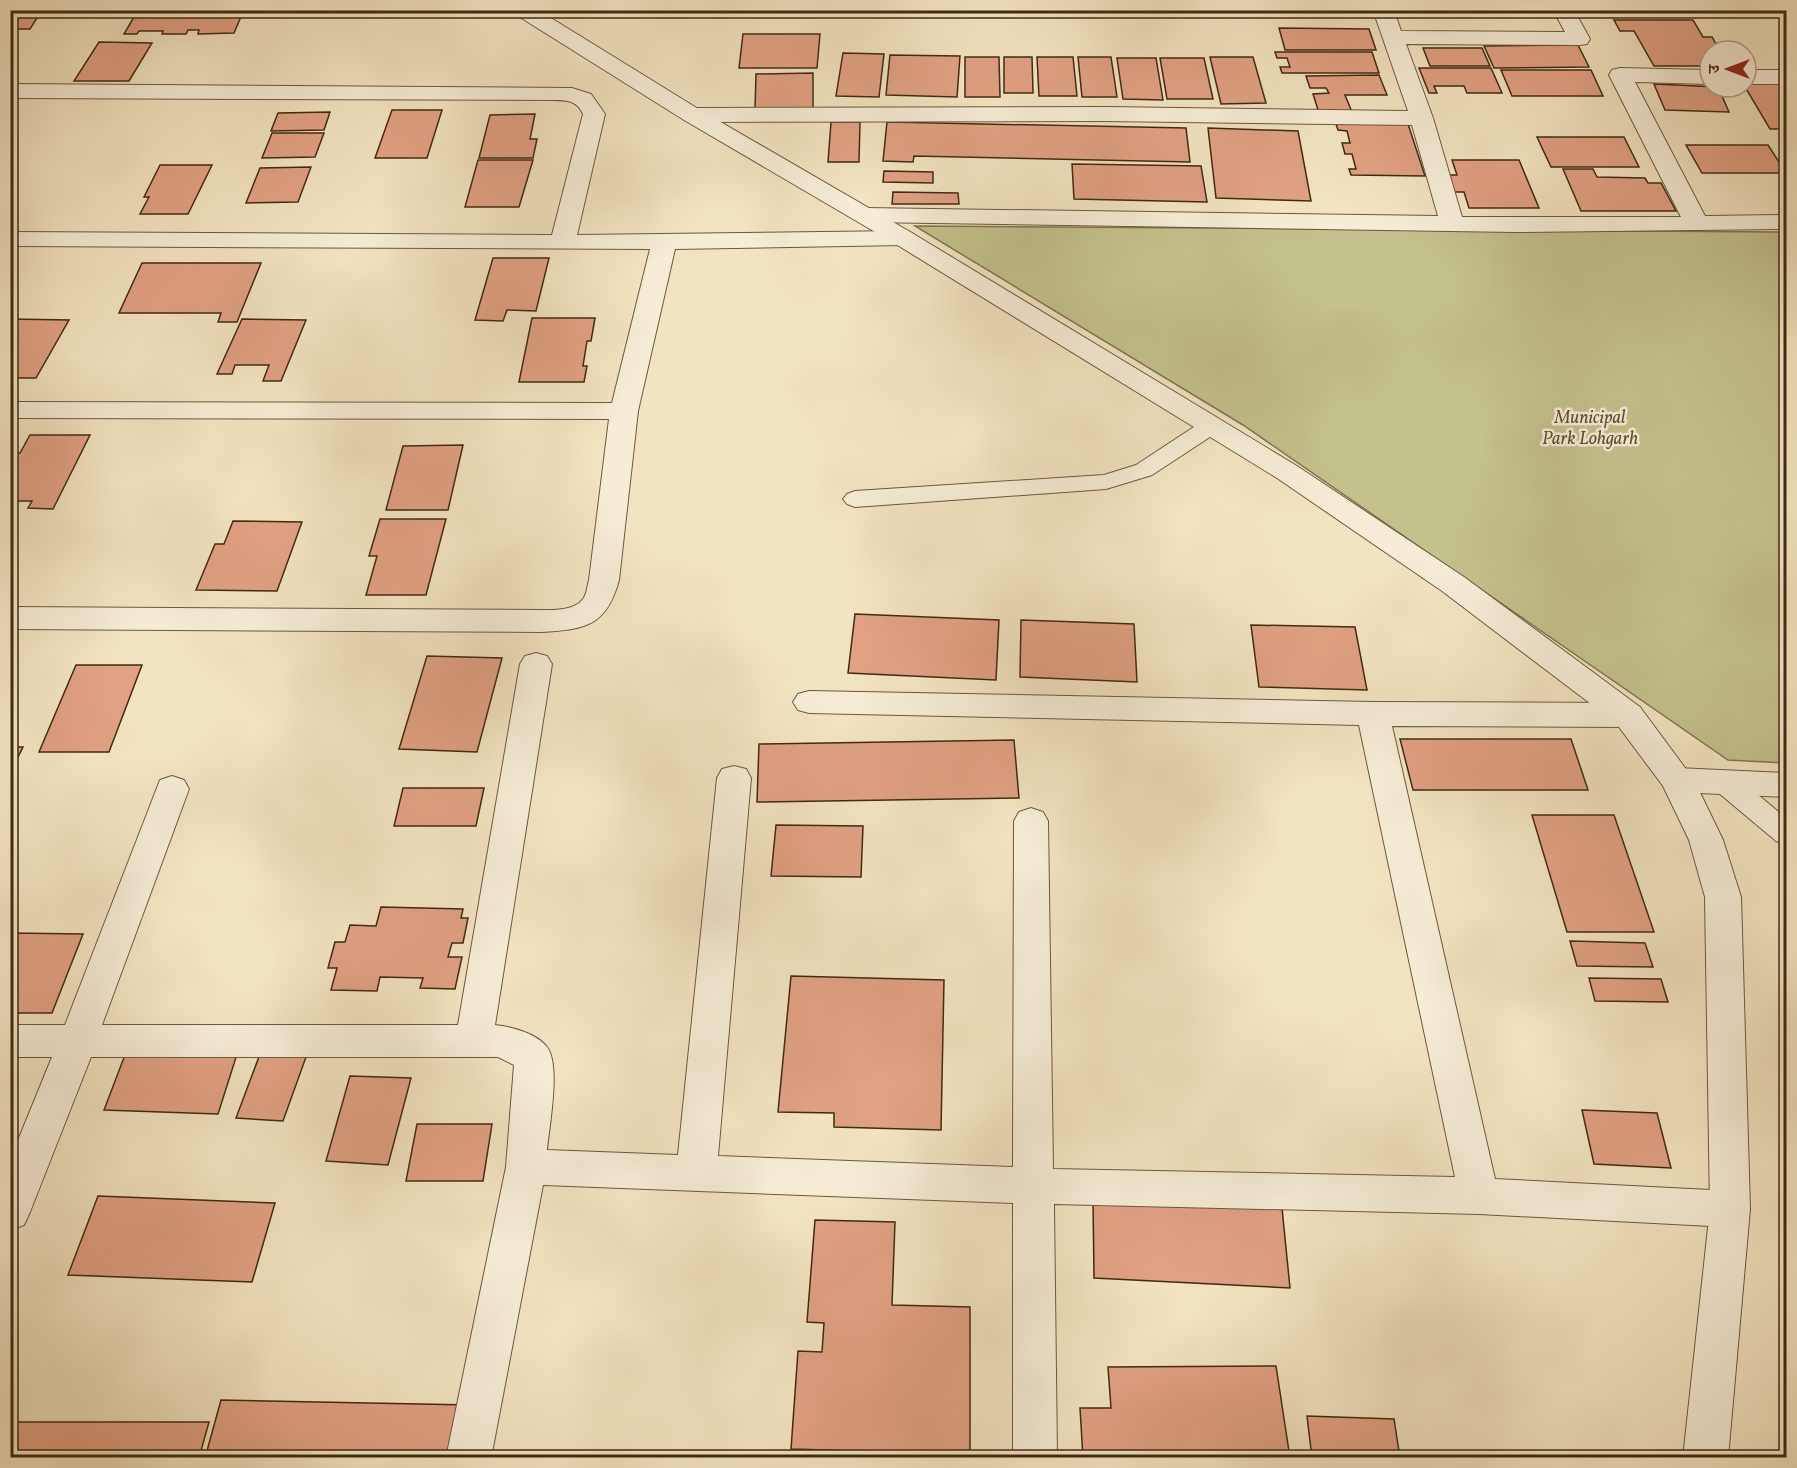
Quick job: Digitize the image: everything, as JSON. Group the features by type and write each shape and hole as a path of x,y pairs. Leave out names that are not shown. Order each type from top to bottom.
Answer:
{"street":[{"path":"522,10 692,115 865,215 1287,472 1453,584 1628,715 1677,780 1706,840 1723,897 1730,1209 1705,1458"},
{"path":"1383,10 1422,118 1452,225"},
{"path":"1393,38 1579,39 1563,10"},
{"path":"1697,224 1620,75 1698,78"},
{"path":"1758,78 1786,78"},
{"path":"10,91 552,93 580,95 591,104 594,114 563,243"},
{"path":"692,115 1106,114 1422,118"},
{"path":"865,215 1452,225 1786,222"},
{"path":"10,239 563,243 903,238"},
{"path":"10,618 532,621 560,620 583,614 598,601 604,580 624,411 664,242"},
{"path":"10,410 624,411"},
{"path":"474,1040 536,664"},
{"path":"809,702 1373,714 1628,715"},
{"path":"1373,714 1479,1197"},
{"path":"696,1173 734,778"},
{"path":"1677,780 1786,785"},
{"path":"10,1212 78,1040 172,789"},
{"path":"1031,821 1035,1458"},
{"path":"10,1041 474,1040 498,1041 517,1046 533,1059 534,1079 526,1167 468,1458"},
{"path":"526,1167 1035,1186 1479,1197 1730,1209"}],"lane":[{"path":"855,499 1106,482 1144,470 1211,426"},
{"path":"1724,782 1786,833"}],"green space":[{"name":"Municipal Park Lohgarh","path":"915,226 1786,232 1786,763 1728,760 1243,425"}],"building":[{"path":"10,10 42,10 30,29 10,29"},
{"path":"138,10 241,10 243,12 234,33 198,34 199,30 188,30 186,34 139,31 137,34 124,34"},
{"path":"1590,10 1638,10 1640,15 1592,15"},
{"path":"1723,10 1770,10 1774,17 1727,17"},
{"path":"1614,20 1693,20 1703,37 1713,39 1698,39 1698,66 1654,66 1634,31 1620,31"},
{"path":"1279,28 1369,29 1376,50 1285,50"},
{"path":"743,34 820,34 817,68 739,68"},
{"path":"99,42 152,43 129,81 74,81"},
{"path":"1578,45 1589,67 1494,68 1484,46"},
{"path":"1423,48 1482,48 1490,66 1430,66"},
{"path":"1275,52 1372,52 1379,73 1282,73 1280,67 1290,67 1287,58 1277,58"},
{"path":"843,53 884,54 879,97 836,96"},
{"path":"890,55 960,56 957,97 886,95"},
{"path":"965,57 999,57 1000,97 965,97"},
{"path":"1004,57 1032,57 1033,93 1004,93"},
{"path":"1037,57 1073,57 1077,96 1039,96"},
{"path":"1078,57 1111,57 1117,97 1082,97"},
{"path":"1210,57 1253,57 1266,103 1221,104"},
{"path":"1117,58 1156,58 1163,100 1123,99"},
{"path":"1160,58 1204,58 1213,99 1167,99"},
{"path":"1419,68 1491,68 1502,93 1467,93 1464,86 1434,86 1437,93 1429,93"},
{"path":"1501,70 1591,70 1603,96 1512,96"},
{"path":"813,73 813,108 755,109 756,74"},
{"path":"1379,75 1387,95 1345,95 1352,112 1319,113 1313,94 1329,93 1326,88 1310,88 1306,76"},
{"path":"1654,84 1698,86 1698,99 1723,99 1729,112 1665,110"},
{"path":"1758,84 1786,84 1786,129 1770,129 1752,99 1758,99"},
{"path":"392,110 442,110 427,158 375,158"},
{"path":"330,112 324,130 271,131 278,113"},
{"path":"535,114 530,139 537,139 533,158 479,158 490,115"},
{"path":"831,122 860,122 859,162 828,162"},
{"path":"887,122 1186,128 1190,162 914,156 913,162 883,161"},
{"path":"1336,124 1408,124 1425,176 1351,175 1349,169 1356,169 1352,154 1345,154 1342,143 1350,143 1347,131 1338,130"},
{"path":"1208,128 1298,131 1311,201 1216,198"},
{"path":"272,133 324,133 315,157 262,158"},
{"path":"1537,137 1624,137 1639,167 1551,167"},
{"path":"1686,145 1768,145 1786,173 1702,173"},
{"path":"478,160 533,160 519,207 465,207"},
{"path":"1452,160 1519,160 1539,208 1469,208 1464,192 1453,192 1447,175 1457,175"},
{"path":"1072,164 1201,166 1207,202 1074,199"},
{"path":"160,165 212,165 188,214 140,214 149,197 144,197"},
{"path":"311,167 298,202 246,203 260,168"},
{"path":"1563,169 1593,169 1597,177 1645,178 1648,183 1661,183 1676,211 1581,211"},
{"path":"884,171 933,172 933,183 883,182"},
{"path":"893,192 958,193 959,204 892,204"},
{"path":"493,258 549,258 536,311 507,310 503,321 475,320"},
{"path":"142,263 261,263 237,322 218,322 221,313 119,313"},
{"path":"532,318 595,318 591,341 587,341 583,366 587,366 584,382 519,382"},
{"path":"10,319 69,320 36,378 10,378"},
{"path":"242,319 306,320 281,381 263,381 269,365 235,365 232,374 217,374"},
{"path":"30,435 90,435 53,509 28,508 32,501 10,501 10,457 13,453 20,453"},
{"path":"463,445 448,510 386,510 403,446"},
{"path":"380,519 446,519 426,595 366,595 377,556 369,556"},
{"path":"233,521 302,522 277,591 196,590 215,544 224,544"},
{"path":"855,614 999,620 996,680 848,673"},
{"path":"1021,620 1134,624 1137,682 1020,677"},
{"path":"1251,625 1355,627 1367,690 1259,687"},
{"path":"427,656 502,658 477,752 399,749"},
{"path":"76,665 142,665 109,752 39,752"},
{"path":"1400,739 1571,739 1588,790 1413,790"},
{"path":"1014,740 1019,798 757,802 759,744"},
{"path":"10,747 23,747 10,773"},
{"path":"403,788 484,788 476,826 394,826"},
{"path":"1532,815 1614,815 1654,932 1567,932"},
{"path":"776,825 863,826 861,877 771,876"},
{"path":"381,907 463,909 461,918 468,918 463,943 452,943 448,957 462,957 455,989 420,988 423,978 380,977 377,991 331,990 337,968 328,968 335,942 345,942 350,925 376,926"},
{"path":"10,933 83,934 52,1013 10,1013"},
{"path":"1570,941 1645,943 1653,967 1577,966"},
{"path":"791,976 944,980 941,1130 834,1127 834,1113 778,1112"},
{"path":"1589,978 1661,979 1668,1002 1595,1001"},
{"path":"128,1047 238,1051 218,1114 104,1110"},
{"path":"260,1054 306,1057 283,1121 236,1118"},
{"path":"350,1076 411,1078 388,1165 326,1161"},
{"path":"1582,1110 1657,1113 1671,1168 1594,1164"},
{"path":"417,1124 492,1124 483,1181 406,1181"},
{"path":"98,1196 275,1203 252,1282 68,1275"},
{"path":"1093,1199 1282,1208 1290,1288 1094,1278"},
{"path":"815,1220 895,1222 892,1305 970,1307 970,1454 791,1449 798,1351 822,1352 824,1323 807,1322"},
{"path":"1276,1366 1290,1458 1083,1458 1080,1408 1111,1408 1108,1367"},
{"path":"221,1400 470,1405 461,1458 205,1458"},
{"path":"1307,1416 1394,1419 1400,1458 1312,1458"},
{"path":"10,1422 209,1422 199,1458 10,1458"}]}
